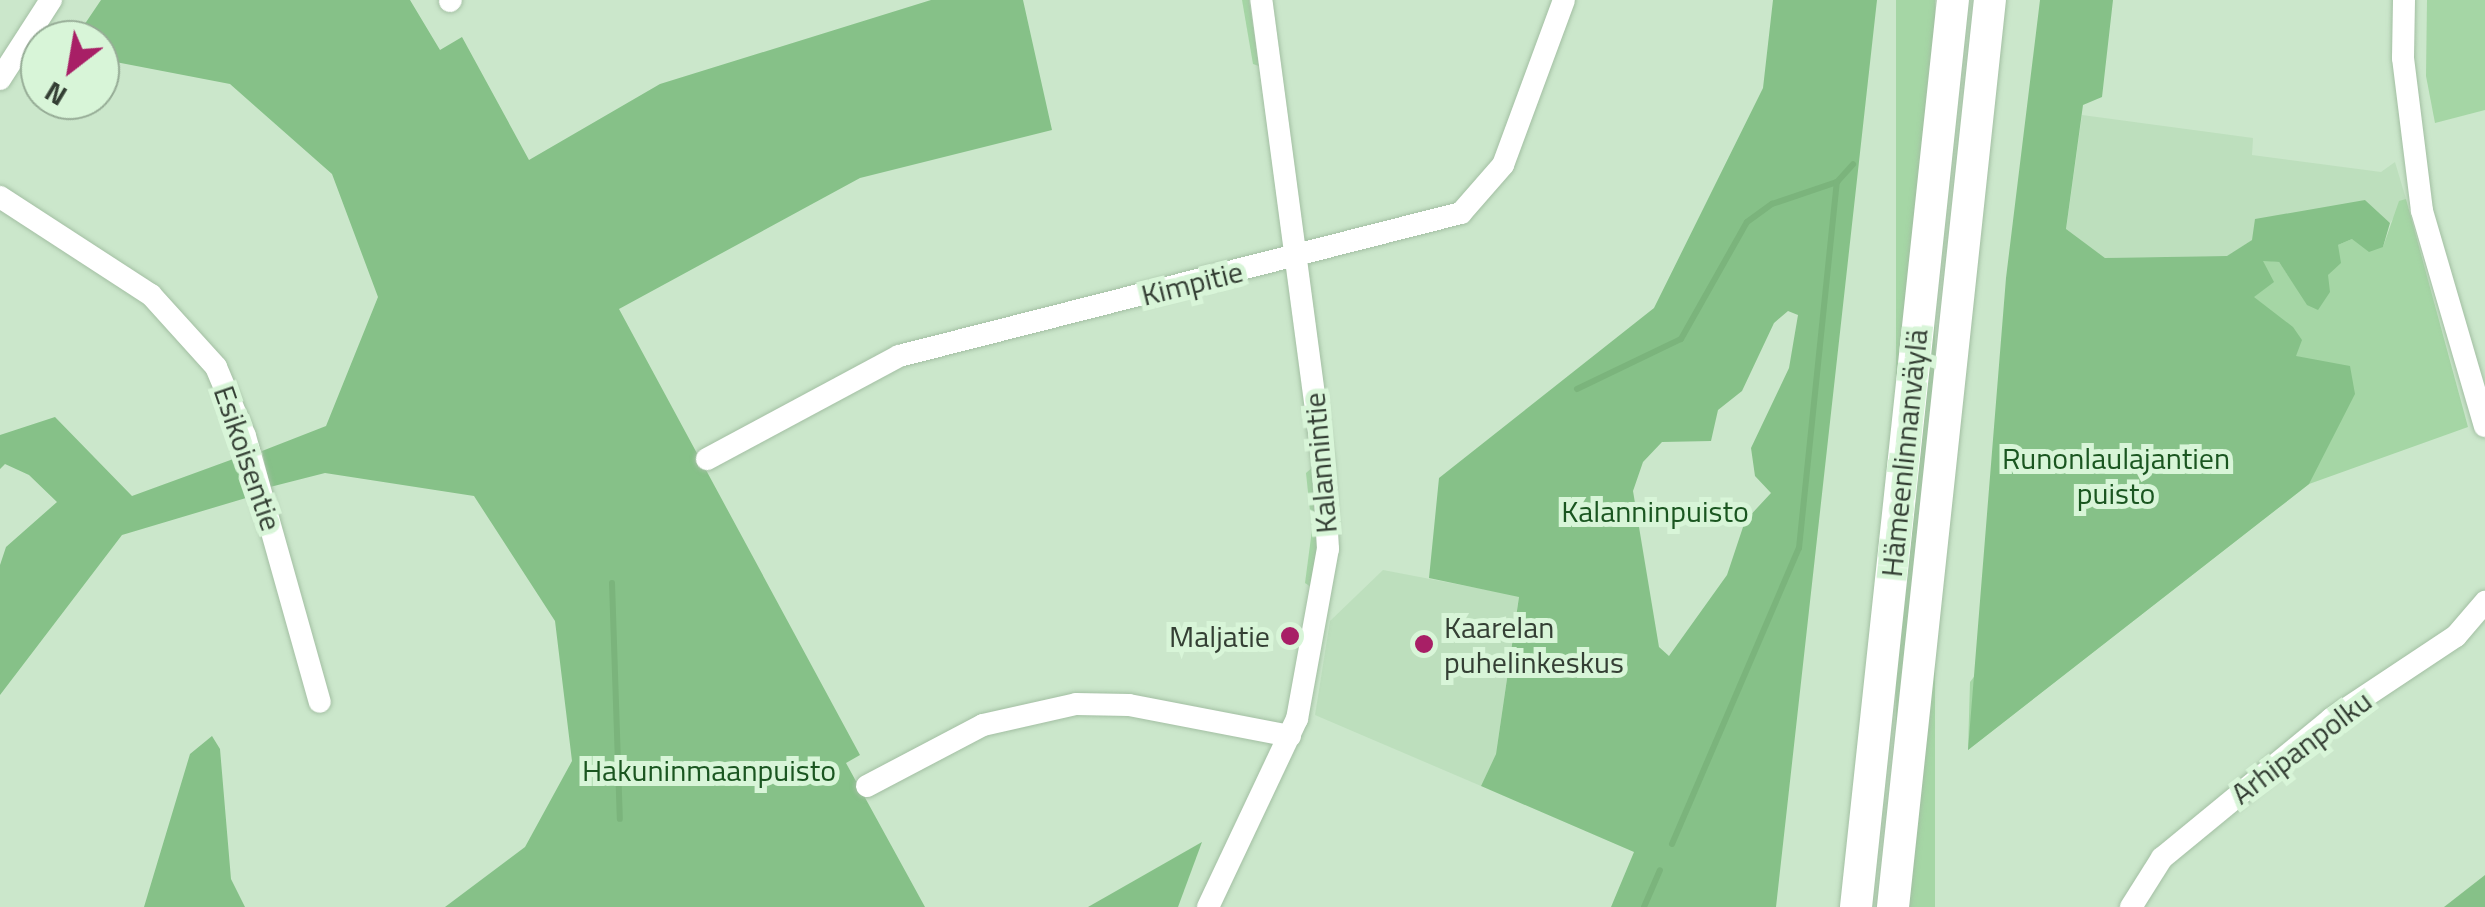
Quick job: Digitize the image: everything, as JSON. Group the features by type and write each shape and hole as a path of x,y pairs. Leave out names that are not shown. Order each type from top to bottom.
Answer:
{"highway":[{"name":"Hämeenlinnanväylä","path":"1856,907 1953,0"},
{"name":"Hämeenlinnanväylä","path":"1893,907 1990,0"}],"street":[{"path":"0,79 50,0"},
{"name":"Kalannintie","path":"1208,907 1290,736 1308,669 1329,523 1261,0"},
{"name":"Kimpitie","path":"708,460 899,356 1450,219 1486,193 1503,165 1564,0"},
{"path":"2404,0 2403,58 2422,210 2485,426"},
{"name":"Esikoisentie","path":"0,197 151,295 216,367 246,436 320,702"},
{"name":"Arhipanpolku","path":"2132,907 2162,858 2331,718 2456,636 2485,602"},
{"path":"867,786 983,726 1076,704 1144,707 1290,736"}],"shaded area":[{"path":"1242,0 1249,0 1259,66 1253,64"},
{"path":"1896,0 1935,0 1935,907 1896,907"},
{"path":"2427,0 2485,0 2485,110 2435,123 2426,76"},
{"path":"2082,115 2253,138 2252,155 2381,172 2395,162 2406,199 2390,223 2365,200 2252,240 2228,256 2105,258 2066,230"},
{"name":"Runonlaulajantien puisto","path":"2406,199 2468,427 2309,484 1968,750 1970,682 2261,303 2253,297 2263,260 2279,262 2298,290 2328,275 2338,245 2352,239 2383,247 2399,201"},
{"path":"1314,466 1317,549 1311,587 1305,583 1312,530 1306,473"},
{"path":"1383,570 1519,596 1496,754 1481,786 1315,715 1330,621"}],"green space":[{"name":"Hakuninmaanpuisto","path":"101,0 410,0 440,50 462,37 529,160 660,84 931,0 1023,0 1052,130 860,178 619,309 860,755 846,763 925,907 445,907 525,847 572,761 555,621 474,496 325,473 270,487 262,451 326,426 378,297 332,174 230,84 120,63 120,20 88,20"},
{"name":"Kalanninpuisto","path":"1773,0 1877,0 1776,907 1611,907 1634,852 1481,786 1496,754 1519,597 1429,578 1439,478 1654,308 1763,88","holes":["1788,311 1798,315 1789,368 1751,448 1755,476 1771,493 1745,521 1727,575 1669,656 1659,647 1633,491 1643,462 1662,442 1711,441 1718,410 1742,391 1774,323"]},
{"name":"Runonlaulajantien puisto","path":"2040,0 2113,0 2102,97 2083,105 2066,229 2105,258 2227,256 2252,240 2255,219 2365,200 2390,223 2383,247 2369,252 2352,239 2338,245 2341,263 2328,275 2330,292 2318,310 2307,305 2279,262 2263,261 2274,282 2254,297 2293,327 2302,340 2296,356 2350,366 2355,394 2309,484 1968,750 2006,278"},
{"path":"55,417 132,496 236,458 246,498 122,535 0,695 0,565 6,547 57,502 29,475 5,464 0,469 0,435"},
{"path":"212,736 220,749 231,879 245,907 144,907 190,754"},
{"path":"1202,842 1178,907 1088,907"},
{"path":"2485,875 2485,907 2444,907"}],"waterway":[{"path":"1577,389 1681,339 1747,222 1772,204 1837,182 1853,164"},
{"path":"1672,844 1799,548 1837,182"},
{"path":"612,583 620,819"},
{"path":"1644,907 1660,870"}],"place":[{"name":"Maljatie","path":"1290,636"},
{"name":"Kaarelan puhelinkeskus","path":"1424,644"}]}
